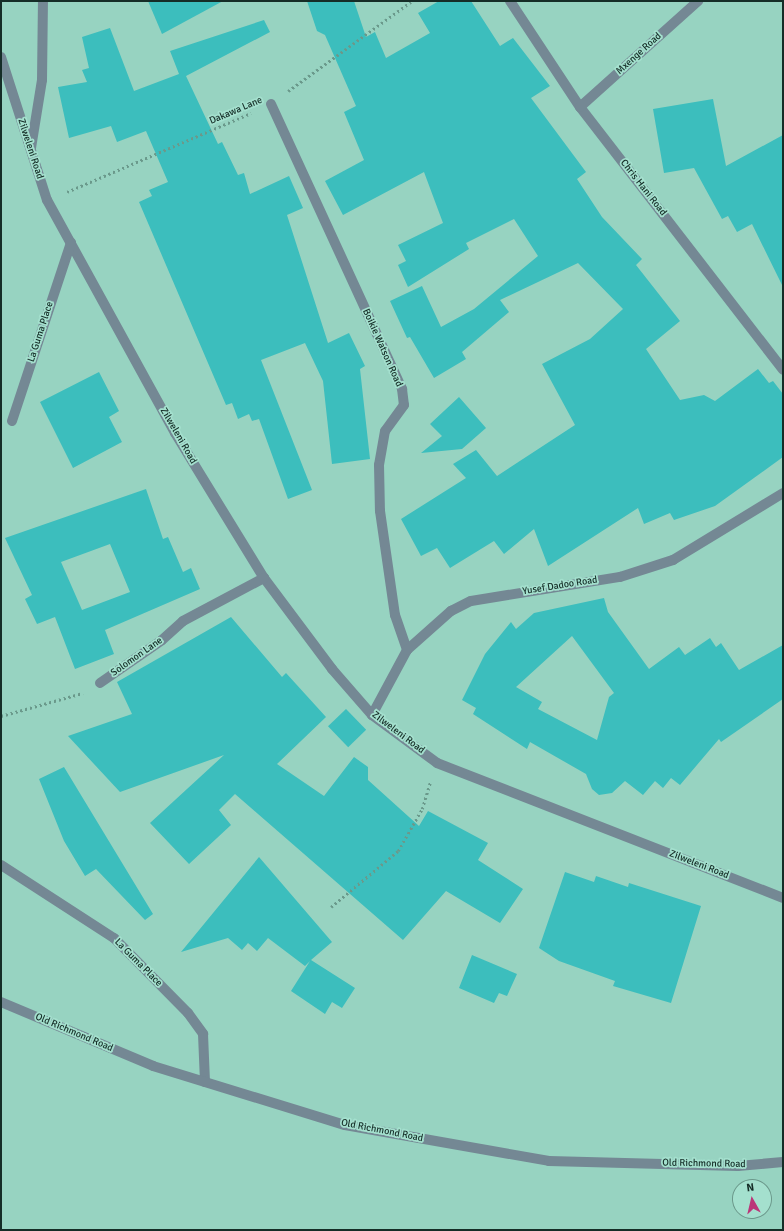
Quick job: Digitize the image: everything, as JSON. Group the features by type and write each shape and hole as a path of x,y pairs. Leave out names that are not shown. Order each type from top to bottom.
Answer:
{"street":[{"path":"31,150 42,80 43,1"},
{"name":"Chris Hani Road","path":"510,1 580,106 783,370"},
{"name":"Mxenge Road","path":"580,106 698,1"},
{"name":"Zilweleni Road","path":"1,57 47,200 175,433 264,578 332,669 372,715 437,763 783,898"},
{"name":"Boikie Watson Road","path":"271,104 402,389 404,405 385,432 379,465 380,510 395,615 406,650"},
{"name":"La Guma Place","path":"12,421 71,243"},
{"name":"Yusef Dadoo Road","path":"372,715 406,650 450,611 471,601 620,577 673,560 783,493"},
{"name":"Solomon Lane","path":"100,683 162,640 183,621 264,578"},
{"name":"La Guma Place","path":"1,865 114,938 188,1013 203,1034 205,1082"},
{"name":"Old Richmond Road","path":"1,1002 153,1066 345,1125 549,1161 738,1166 783,1162"}],"path":[{"name":"Dakawa Lane","path":"47,200 271,104 412,1"},
{"name":"Solomon Lane","path":"1,716 92,690 100,683"},
{"path":"331,907 398,851 422,809 437,763"}],"building":[{"path":"148,1 223,1 162,34"},
{"path":"307,1 354,1 366,37 375,32 386,58 430,33 418,13 439,1 471,1 500,46 513,38 550,86 531,98 586,172 577,179 602,217 642,259 636,265 680,321 646,349 680,400 704,395 715,401 758,369 769,383 773,381 783,394 783,457 715,506 674,520 670,513 644,524 638,508 548,566 534,529 504,554 494,541 450,568 437,548 421,556 401,519 466,478 453,464 476,450 497,476 575,425 542,364 590,339 623,309 578,263 500,300 509,312 462,352 466,359 434,378 410,337 407,338 390,301 422,286 441,327 474,309 538,256 514,219 466,243 469,249 408,287 398,265 406,261 398,245 443,223 424,172 343,215 325,181 364,160 344,112 356,106 325,35 317,31"},
{"path":"264,20 270,32 186,76 218,144 222,142 238,175 244,173 250,194 289,176 303,208 287,215 328,343 349,333 365,366 360,369 370,459 332,464 323,381 305,343 261,360 312,490 288,499 259,419 252,421 249,414 238,419 232,403 226,405 139,202 152,196 149,190 168,182 146,131 117,142 111,126 69,138 58,87 87,82 82,70 89,68 82,37 110,28 134,91 179,74 170,51"},
{"path":"713,99 726,166 783,135 783,287 752,224 737,232 728,216 722,219 694,168 664,173 653,109"},
{"path":"99,372 119,411 109,417 122,442 73,468 40,402"},
{"path":"459,397 486,428 462,449 421,453 442,436 430,424"},
{"path":"146,489 163,539 168,537 183,572 191,568 200,589 105,630 114,654 75,669 55,617 37,624 25,599 32,595 5,538","holes":["110,544 130,592 82,610 61,562"]},
{"path":"604,598 608,612 649,669 679,647 685,655 710,638 716,647 721,643 739,670 783,645 783,699 721,742 719,739 680,785 671,778 663,788 655,781 643,795 625,781 612,793 599,795 592,789 586,774 530,742 527,749 473,714 476,708 462,700 485,654 511,622 516,629 534,613","holes":["572,636 614,693 609,697 597,740 538,709 542,702 516,687"]},
{"path":"231,617 282,677 286,673 326,717 277,764 324,796 354,757 368,767 368,780 419,826 428,811 488,843 478,860 523,889 500,923 446,891 403,940 235,794 219,810 231,825 189,864 150,823 224,755 120,792 68,736 132,714 117,682"},
{"path":"346,709 366,730 348,747 328,726"},
{"path":"64,767 153,914 145,920 96,869 85,876 64,841 39,779"},
{"path":"259,857 332,942 311,960 355,988 342,1008 332,1002 325,1014 291,991 310,961 305,966 268,938 257,951 248,943 242,950 228,938 181,952"},
{"path":"565,872 594,882 596,876 628,887 629,883 701,906 671,1003 613,986 615,981 559,961 539,948"},
{"path":"472,955 517,974 507,996 499,993 494,1003 459,988"}]}
